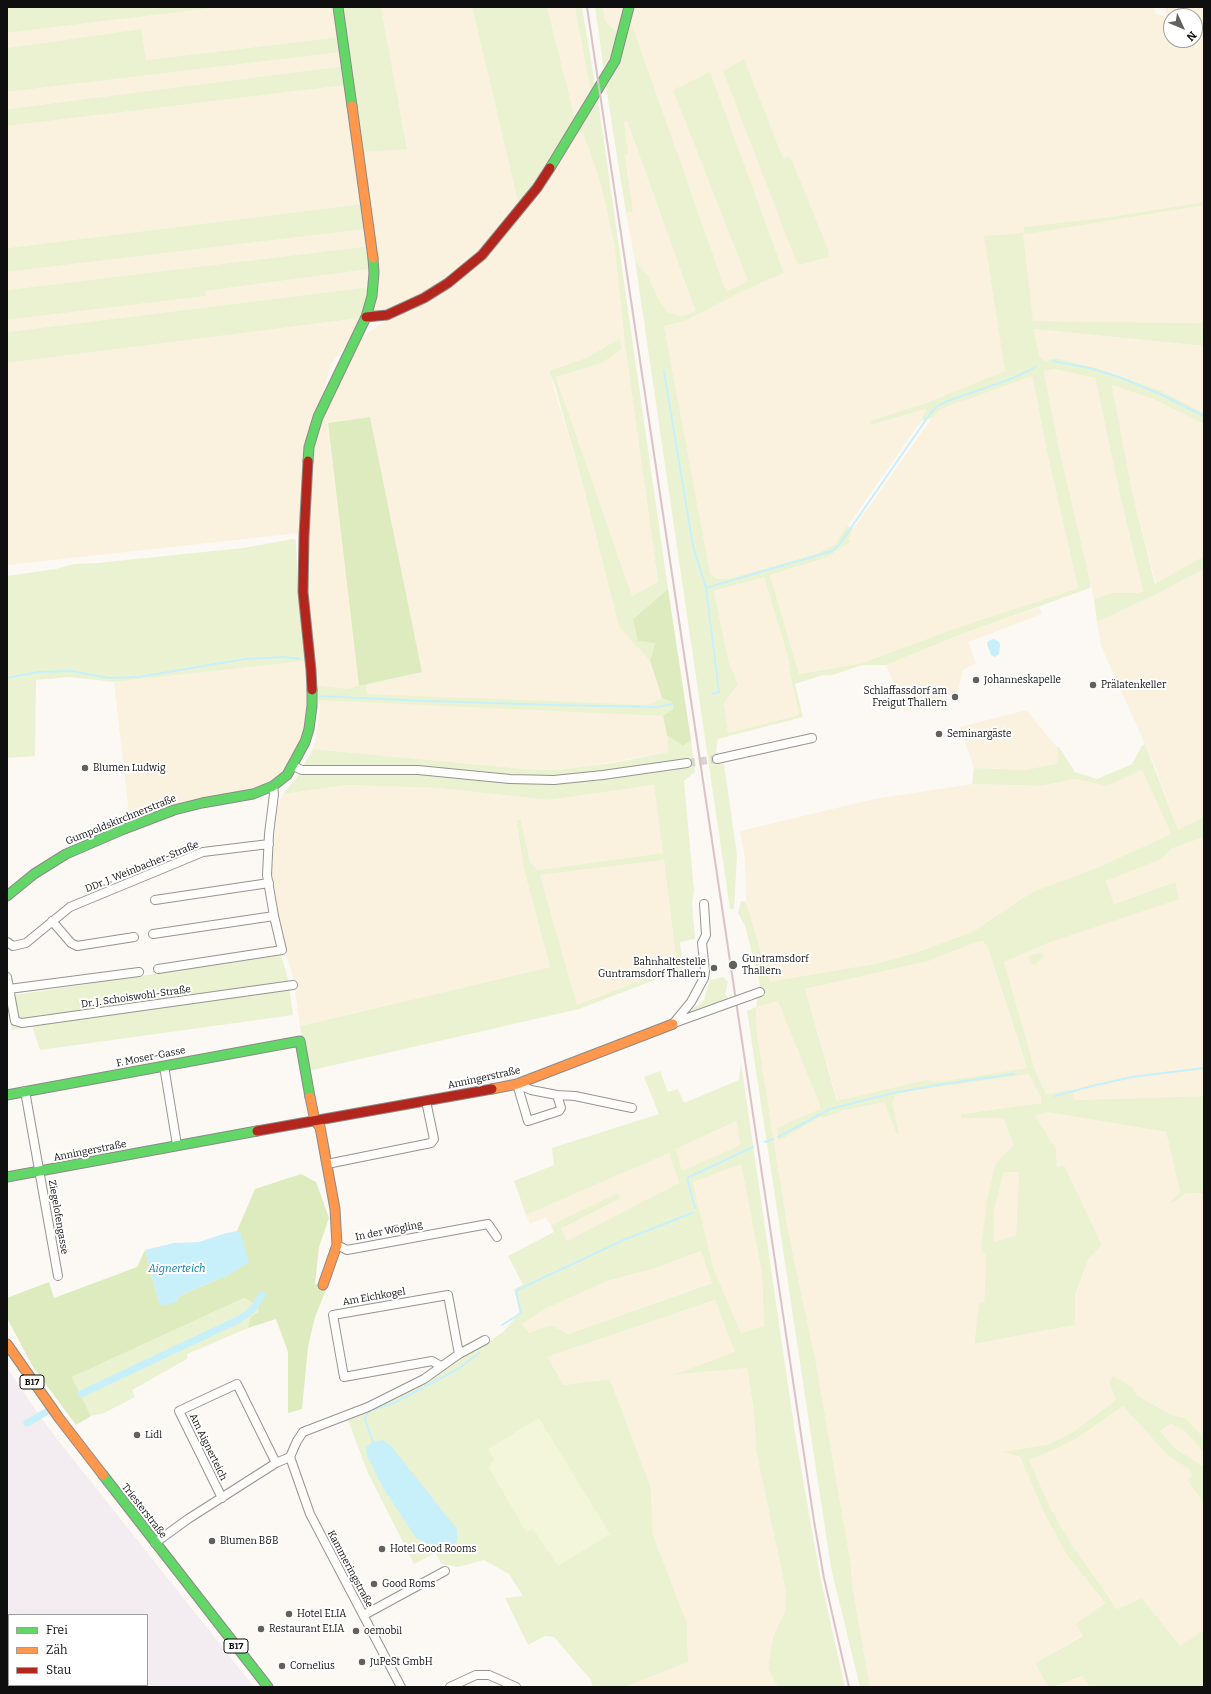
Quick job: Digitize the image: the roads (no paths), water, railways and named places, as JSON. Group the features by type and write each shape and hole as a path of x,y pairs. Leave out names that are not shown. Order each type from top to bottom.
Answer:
{"street":[{"name":"Gumpoldskirchnerstraße","path":"7,896 34,874 66,854 124,829 174,810 202,803 253,794 273,786 287,775 300,754 309,729 312,706 311,670 304,592 304,536 309,447 318,417 366,317 372,296 374,273 372,249 338,7"},
{"path":"366,317 387,315 424,298 448,284 482,255 525,205 615,61 630,7"},
{"path":"717,759 812,738"},
{"path":"293,766 302,770 418,770 510,779 554,780 603,775 687,763"},
{"path":"158,969 282,950 267,875 274,794 273,786"},
{"name":"DDr. J. Weinbacher-Straße","path":"7,942 13,946 26,943 70,907 203,852 269,844"},
{"path":"155,900 269,883"},
{"name":"Anningerstraße","path":"673,1024 691,1002 704,978 705,971 702,943 706,935 704,904"},
{"path":"153,934 274,916"},
{"path":"52,921 70,943 77,946 134,937"},
{"path":"9,989 139,972"},
{"name":"Dr. J. Schoiswohl-Straße","path":"7,977 15,1021 22,1023 292,985"},
{"name":"Anningerstraße","path":"7,1177 517,1084 760,992"},
{"name":"F. Moser-Gasse","path":"7,1095 300,1041 315,1121"},
{"path":"164,1066 176,1145"},
{"path":"517,1084 528,1121 559,1111 561,1108 557,1095"},
{"path":"517,1084 531,1090 557,1095 575,1096 632,1108"},
{"name":"Ziegelofengasse","path":"26,1091 58,1276"},
{"path":"327,1164 431,1143 434,1139 426,1101"},
{"path":"315,1121 320,1127 327,1164 334,1209 336,1245 324,1285"},
{"name":"In der Wögling","path":"336,1245 347,1250 488,1224 497,1237"},
{"name":"Am Eichkogel","path":"441,1366 432,1361 344,1377 333,1315 448,1294 459,1354"},
{"path":"155,1543 276,1463 290,1457 296,1441 303,1432 368,1407 424,1379 459,1354 485,1340"},
{"name":"Triesterstraße","path":"7,1344 59,1418 268,1687"},
{"name":"Am Aignerteich","path":"222,1498 179,1411 237,1384 276,1463"},
{"name":"Kammeringstraße","path":"290,1457 310,1514 364,1615 400,1687"},
{"path":"364,1615 445,1571"},
{"path":"450,1687 476,1675 489,1675 516,1687"}],"water":[{"path":"994,639 999,642 1000,645 999,654 995,657 991,655 987,644 988,641"},
{"name":"Aignerteich","path":"237,1231 241,1234 249,1262 230,1274 181,1295 176,1302 162,1306 159,1303 145,1250 174,1243 199,1242"},
{"path":"383,1440 391,1446 457,1529 457,1541 449,1548 429,1544 416,1538 385,1491 367,1456 366,1447 373,1442"}],"waterway":[{"path":"1053,361 1089,368 1119,377 1160,394 1204,416"},
{"path":"706,588 832,551 839,545 936,407 945,402 1008,380 1036,366"},
{"path":"664,371 693,546 706,588 719,692 712,694"},
{"path":"7,678 38,672 71,671 109,678 138,677 245,659 284,657 300,659"},
{"path":"319,696 556,705 657,707 672,704"},
{"path":"1055,1096 1132,1077 1204,1068"},
{"path":"778,1137 830,1109 889,1094 937,1085 1014,1074"},
{"path":"765,1142 773,1139"},
{"path":"695,1208 687,1178 753,1147"},
{"path":"502,1325 521,1313 516,1292 517,1290 626,1239 692,1213"},
{"path":"81,1394 240,1319 253,1309 262,1295"},
{"path":"373,1442 365,1419 369,1411 394,1403 458,1369 479,1353"},
{"path":"27,1423 46,1412"}],"tunnel":[{"path":"687,763 717,759"}],"railway":[{"path":"587,7 814,1521 824,1578 849,1687"}],"place":[{"name":"Johanneskapelle","path":"976,680"},
{"name":"Prälatenkeller","path":"1093,685"},
{"name":"Schlaffassdorf am Freigut Thallern","path":"955,697"},
{"name":"Seminargäste","path":"939,734"},
{"name":"Blumen Ludwig","path":"85,768"},
{"name":"Guntramsdorf Thallern","path":"733,965"},
{"name":"Bahnhaltestelle Guntramsdorf Thallern","path":"714,968"},
{"name":"Lidl","path":"137,1435"},
{"name":"Blumen B&B","path":"212,1541"},
{"name":"Hotel Good Rooms","path":"382,1549"},
{"name":"Good Roms","path":"374,1584"},
{"name":"Hotel ELIA","path":"289,1614"},
{"name":"Restaurant ELIA","path":"261,1629"},
{"name":"oemobil","path":"356,1631"},
{"name":"JuPeSt GmbH","path":"362,1662"},
{"name":"Cornelius","path":"282,1666"}]}
